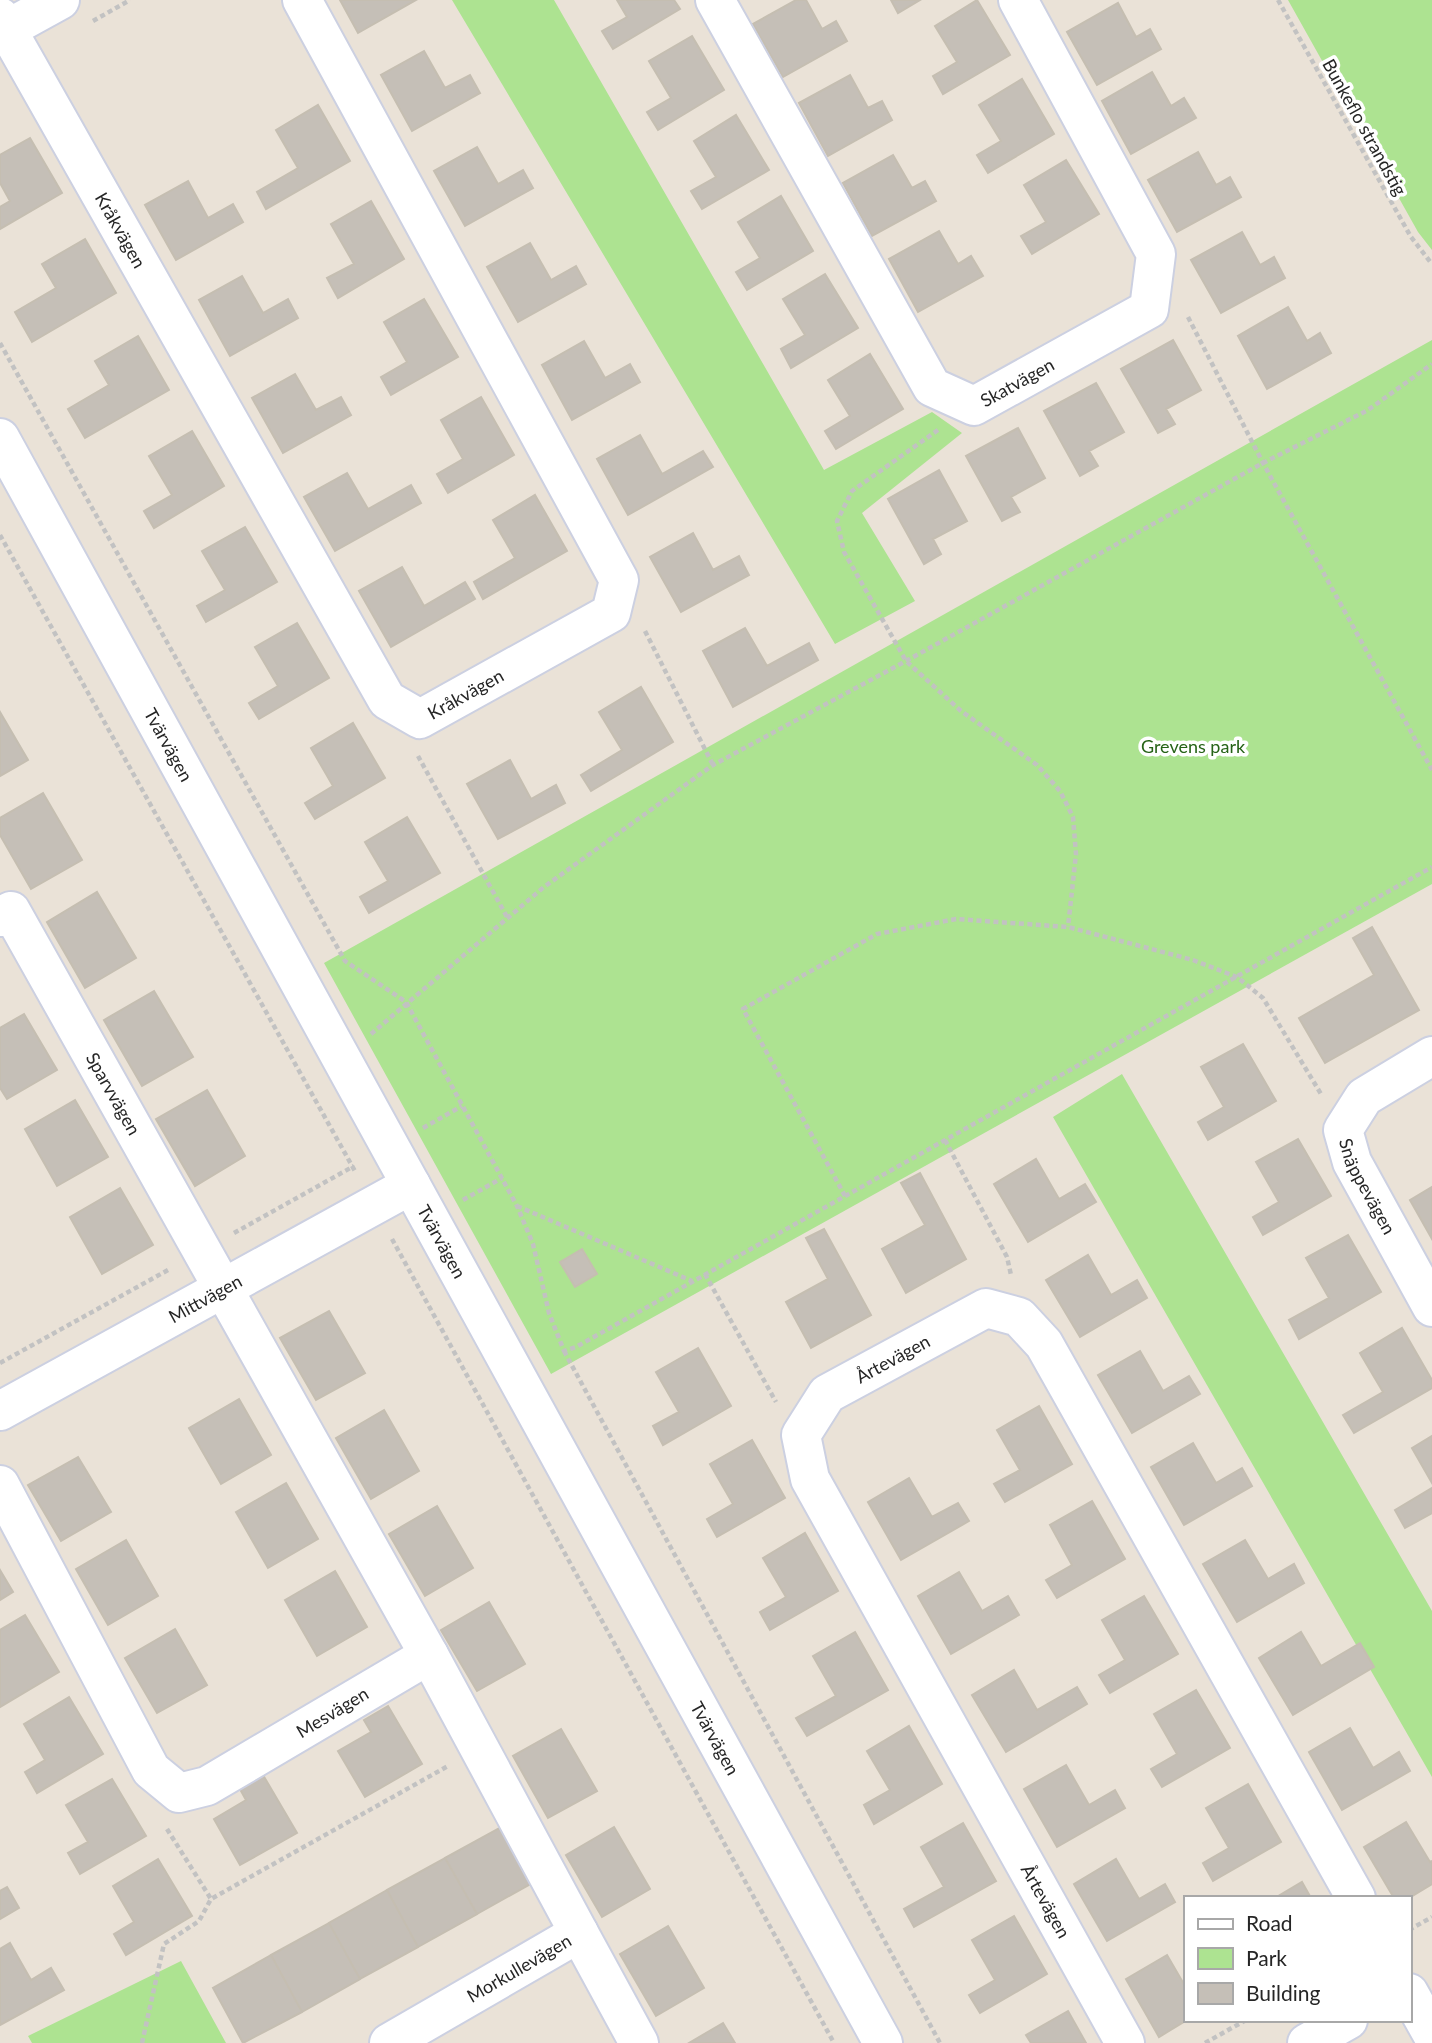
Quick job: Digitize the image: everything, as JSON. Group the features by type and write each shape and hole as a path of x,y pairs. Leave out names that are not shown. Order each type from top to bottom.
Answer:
{"street":[{"path":"2,26 60,0"},
{"path":"302,0 619,580"},
{"name":"Skatvägen","path":"716,0 932,387 974,406 1149,309 1156,254 1018,0"},
{"name":"Kråkvägen","path":"2,26 387,700 420,719 611,613 619,580"},
{"name":"Tvärvägen","path":"0,438 883,2043"},
{"name":"Sparvvägen","path":"4,906 223,1289"},
{"name":"Snäppevägen","path":"1432,1056 1364,1097 1343,1130 1352,1162 1432,1307"},
{"name":"Mittvägen","path":"0,1411 411,1185"},
{"path":"223,1289 429,1655 579,1933"},
{"name":"Årtevägen","path":"1019,1317 986,1308 827,1394 801,1435 810,1479 1125,2043"},
{"path":"1019,1317 1044,1344 1355,1896"},
{"path":"0,1485 151,1770 179,1793"},
{"name":"Mesvägen","path":"179,1793 207,1786 429,1655"},
{"name":"Morkullevägen","path":"389,2043 579,1933 639,2043"},
{"path":"1411,1985 1432,1974"},
{"path":"1411,1997 1432,2034"},
{"path":"1307,2043 1344,2022"}],"path":[{"name":"Bunkeflo strandstig","path":"1278,0 1411,237 1432,264"},
{"path":"1187,316 1263,463 1432,770"},
{"path":"0,343 345,961 406,1002 517,1206 533,1244 549,1313 564,1351 940,2043"},
{"path":"342,1060 406,1002 544,887 713,765 906,662 1263,463 1368,410 1432,364"},
{"path":"974,406 852,491 836,521 844,552 906,662 961,711 1037,765 1060,791 1073,817 1076,854 1068,927"},
{"path":"0,535 374,1205 834,2043"},
{"path":"619,580 713,765"},
{"path":"387,700 507,917"},
{"path":"564,1351 576,1347 1432,867"},
{"path":"845,1196 743,1009 877,934 956,919 1068,927 1193,960 1237,976 1263,998 1343,1130"},
{"path":"945,1140 1007,1257 1019,1317"},
{"path":"517,1206 693,1281"},
{"path":"705,1274 778,1405 801,1435"},
{"path":"142,2043 164,1944 199,1921 211,1899 479,1749"},
{"path":"179,1793 164,1825 211,1899"},
{"path":"1411,1929 1432,1917"},
{"path":"1205,2043 1242,2022"}],"green space":[{"path":"452,0 554,0 824,470 932,412 962,433 862,513 915,601 835,644"},
{"path":"1288,0 1432,0 1432,250 1418,232"},
{"name":"Grevens park","path":"1432,340 1432,884 551,1374 324,963"},
{"path":"1122,1074 1432,1611 1432,1777 1053,1117"},
{"path":"181,1961 226,2043 32,2043 28,2036"}],"building":[{"path":"340,0 416,0 358,33"},
{"path":"617,0 674,0 680,9 613,49 602,31 627,17"},
{"path":"796,0 806,0 822,29 836,21 847,41 783,77 753,24"},
{"path":"891,0 920,0 898,13"},
{"path":"977,0 1010,55 943,94 933,76 957,62 935,26"},
{"path":"1118,3 1136,37 1150,29 1161,49 1097,85 1067,32"},
{"path":"692,36 724,90 658,130 647,112 671,98 649,61"},
{"path":"424,51 445,88 470,75 480,93 412,131 381,75"},
{"path":"1152,72 1171,106 1184,98 1196,118 1131,154 1102,101"},
{"path":"850,75 868,108 882,101 892,120 828,156 799,103"},
{"path":"1022,79 1054,134 988,173 977,155 1001,141 979,105"},
{"path":"318,105 350,161 266,209 257,192 298,168 276,130"},
{"path":"736,115 769,170 702,209 691,191 716,177 694,141"},
{"path":"30,138 62,193 0,229 0,207 10,201 0,183 0,155"},
{"path":"477,147 498,184 523,170 533,188 465,226 434,171"},
{"path":"1198,152 1216,185 1230,177 1241,197 1177,232 1148,180"},
{"path":"893,155 912,188 925,181 936,201 872,236 843,183"},
{"path":"1066,160 1099,214 1032,254 1021,236 1046,222 1024,185"},
{"path":"188,181 208,218 233,204 243,222 176,260 145,205"},
{"path":"781,196 813,251 747,290 736,272 760,258 738,222"},
{"path":"371,201 404,259 338,298 327,278 354,264 331,224"},
{"path":"939,231 958,264 971,256 983,276 918,312 889,259"},
{"path":"1242,232 1260,265 1274,257 1285,278 1221,313 1191,260"},
{"path":"85,239 116,293 32,342 15,312 56,288 42,264"},
{"path":"530,243 551,280 576,266 586,284 518,322 487,267"},
{"path":"825,274 858,328 791,368 781,349 805,335 783,299"},
{"path":"242,276 263,313 288,299 298,318 230,356 199,300"},
{"path":"424,299 458,357 391,395 381,377 407,362 384,322"},
{"path":"1288,307 1307,341 1320,333 1331,353 1267,389 1238,336"},
{"path":"138,336 169,390 85,438 68,409 109,385 95,361"},
{"path":"1173,340 1201,390 1166,409 1175,424 1158,433 1121,369"},
{"path":"584,341 605,378 630,364 640,382 572,420 542,365"},
{"path":"870,354 903,409 836,449 825,431 850,416 828,380"},
{"path":"295,374 316,410 341,397 351,415 283,453 252,398"},
{"path":"1096,383 1124,432 1089,451 1098,466 1080,476 1044,411"},
{"path":"481,397 514,455 448,493 437,474 463,459 441,420"},
{"path":"1018,428 1045,478 1011,497 1020,512 1002,521 966,456"},
{"path":"192,431 224,486 154,528 144,511 172,495 149,456"},
{"path":"640,435 662,474 703,451 713,467 628,515 597,459"},
{"path":"939,470 967,521 933,539 941,554 924,564 888,499"},
{"path":"347,473 368,509 411,485 421,503 335,551 304,497"},
{"path":"535,495 567,551 483,599 474,582 515,558 493,520"},
{"path":"245,527 277,582 206,622 197,606 225,590 202,551"},
{"path":"693,533 713,570 739,556 749,575 681,612 650,557"},
{"path":"402,567 424,606 465,582 475,599 391,647 359,591"},
{"path":"297,623 329,678 259,719 249,703 278,686 255,647"},
{"path":"745,628 767,666 809,643 818,660 733,707 703,651"},
{"path":"641,687 673,742 591,791 581,775 622,750 599,712"},
{"path":"0,712 28,760 0,776"},
{"path":"353,723 385,778 315,819 305,803 333,786 311,748"},
{"path":"510,760 531,799 556,785 565,803 498,839 467,784"},
{"path":"43,793 82,860 31,889 0,835 0,818"},
{"path":"407,817 440,873 369,913 360,897 388,881 365,842"},
{"path":"97,892 136,958 85,988 47,922"},
{"path":"1372,927 1419,1010 1325,1063 1299,1018 1374,975 1353,938"},
{"path":"154,991 193,1057 142,1086 104,1020"},
{"path":"24,1014 57,1070 7,1099 0,1088 0,1028"},
{"path":"1243,1044 1276,1101 1208,1140 1198,1122 1224,1107 1201,1067"},
{"path":"207,1090 245,1156 195,1186 156,1119"},
{"path":"75,1100 108,1157 57,1186 25,1129"},
{"path":"1298,1139 1331,1196 1263,1235 1253,1217 1279,1202 1256,1162"},
{"path":"1036,1159 1059,1199 1085,1184 1096,1202 1028,1242 994,1184"},
{"path":"920,1173 966,1259 906,1293 882,1249 925,1225 901,1183"},
{"path":"1432,1187 1432,1239 1410,1200"},
{"path":"120,1188 153,1245 102,1274 70,1217"},
{"path":"824,1229 871,1315 811,1348 786,1302 828,1279 806,1238"},
{"path":"1348,1235 1381,1292 1299,1339 1289,1320 1329,1298 1306,1258"},
{"path":"582,1249 597,1274 575,1287 560,1262"},
{"path":"1088,1255 1111,1295 1137,1280 1147,1298 1080,1337 1046,1280"},
{"path":"329,1311 365,1373 316,1400 280,1338"},
{"path":"1402,1328 1432,1380 1432,1388 1354,1433 1343,1415 1383,1392 1360,1353"},
{"path":"698,1348 731,1406 663,1445 653,1426 679,1412 656,1372"},
{"path":"1140,1351 1163,1391 1189,1376 1200,1394 1132,1433 1098,1375"},
{"path":"239,1399 271,1455 221,1484 189,1428"},
{"path":"1039,1406 1072,1464 1005,1502 994,1484 1020,1470 997,1430"},
{"path":"384,1410 419,1471 371,1499 336,1438"},
{"path":"1432,1436 1432,1483 1412,1448"},
{"path":"752,1440 785,1498 717,1537 707,1519 733,1504 710,1464"},
{"path":"1193,1443 1216,1483 1242,1468 1252,1486 1184,1525 1151,1467"},
{"path":"78,1457 111,1512 61,1541 28,1485"},
{"path":"909,1478 932,1517 958,1503 969,1521 901,1560 868,1502"},
{"path":"286,1483 318,1539 268,1568 236,1512"},
{"path":"1432,1488 1432,1513 1405,1528 1395,1510"},
{"path":"1092,1501 1125,1559 1057,1598 1046,1580 1072,1565 1050,1525"},
{"path":"437,1506 473,1568 425,1596 389,1534"},
{"path":"805,1533 838,1591 770,1630 760,1612 786,1597 763,1558"},
{"path":"126,1540 158,1596 108,1625 76,1569"},
{"path":"1245,1540 1268,1579 1294,1564 1304,1583 1237,1622 1203,1564"},
{"path":"0,1570 13,1592 0,1600"},
{"path":"335,1571 367,1627 317,1656 285,1600"},
{"path":"959,1572 982,1611 1008,1596 1019,1615 951,1654 918,1596"},
{"path":"1144,1596 1178,1654 1110,1693 1099,1675 1125,1660 1102,1620"},
{"path":"489,1602 525,1664 477,1691 441,1630"},
{"path":"25,1615 59,1672 0,1707 0,1630"},
{"path":"175,1629 207,1685 157,1713 125,1658"},
{"path":"855,1632 888,1690 807,1736 796,1718 836,1696 813,1656"},
{"path":"1301,1632 1321,1666 1360,1643 1374,1667 1293,1715 1259,1658"},
{"path":"1014,1670 1037,1710 1077,1687 1087,1704 1006,1752 972,1695"},
{"path":"1196,1690 1230,1748 1162,1787 1151,1769 1177,1754 1154,1714"},
{"path":"69,1697 103,1754 37,1793 25,1772 45,1760 24,1724"},
{"path":"388,1706 422,1764 365,1797 338,1751 371,1732 364,1720"},
{"path":"909,1726 942,1784 874,1824 864,1805 890,1790 867,1751"},
{"path":"1350,1728 1373,1768 1399,1752 1410,1771 1342,1810 1309,1752"},
{"path":"561,1729 597,1791 548,1818 513,1756"},
{"path":"1066,1765 1089,1805 1115,1790 1125,1808 1057,1847 1024,1789"},
{"path":"263,1775 297,1833 240,1865 214,1819 246,1800 240,1789"},
{"path":"112,1779 146,1836 80,1874 68,1853 88,1842 66,1805"},
{"path":"1248,1784 1281,1842 1213,1881 1203,1863 1229,1848 1206,1808"},
{"path":"1406,1822 1430,1862 1432,1861 1432,1884 1411,1897 1393,1896 1364,1847"},
{"path":"963,1823 996,1881 914,1927 904,1909 944,1887 921,1847"},
{"path":"503,1826 534,1882 477,1914 445,1858"},
{"path":"614,1827 650,1889 602,1917 566,1855"},
{"path":"445,1858 477,1914 418,1947 387,1890"},
{"path":"158,1859 192,1916 126,1955 114,1934 134,1922 113,1886"},
{"path":"1116,1859 1139,1899 1165,1884 1175,1902 1107,1941 1074,1884"},
{"path":"1302,1882 1310,1896 1278,1896"},
{"path":"7,1887 19,1908 0,1919 0,1891"},
{"path":"387,1890 418,1947 360,1979 329,1923"},
{"path":"1014,1916 1047,1974 980,2013 969,1995 995,1980 972,1940"},
{"path":"329,1923 360,1979 302,2012 271,1955"},
{"path":"668,1926 704,1988 656,2016 620,1954"},
{"path":"10,1943 31,1980 51,1968 64,1990 0,2025 0,1949"},
{"path":"271,1955 302,2012 243,2043 213,1988"},
{"path":"1167,1955 1184,1984 1184,2022 1159,2037 1126,1979"},
{"path":"1068,2011 1086,2043 1031,2043 1026,2035"},
{"path":"723,2023 735,2043 689,2043"}]}
